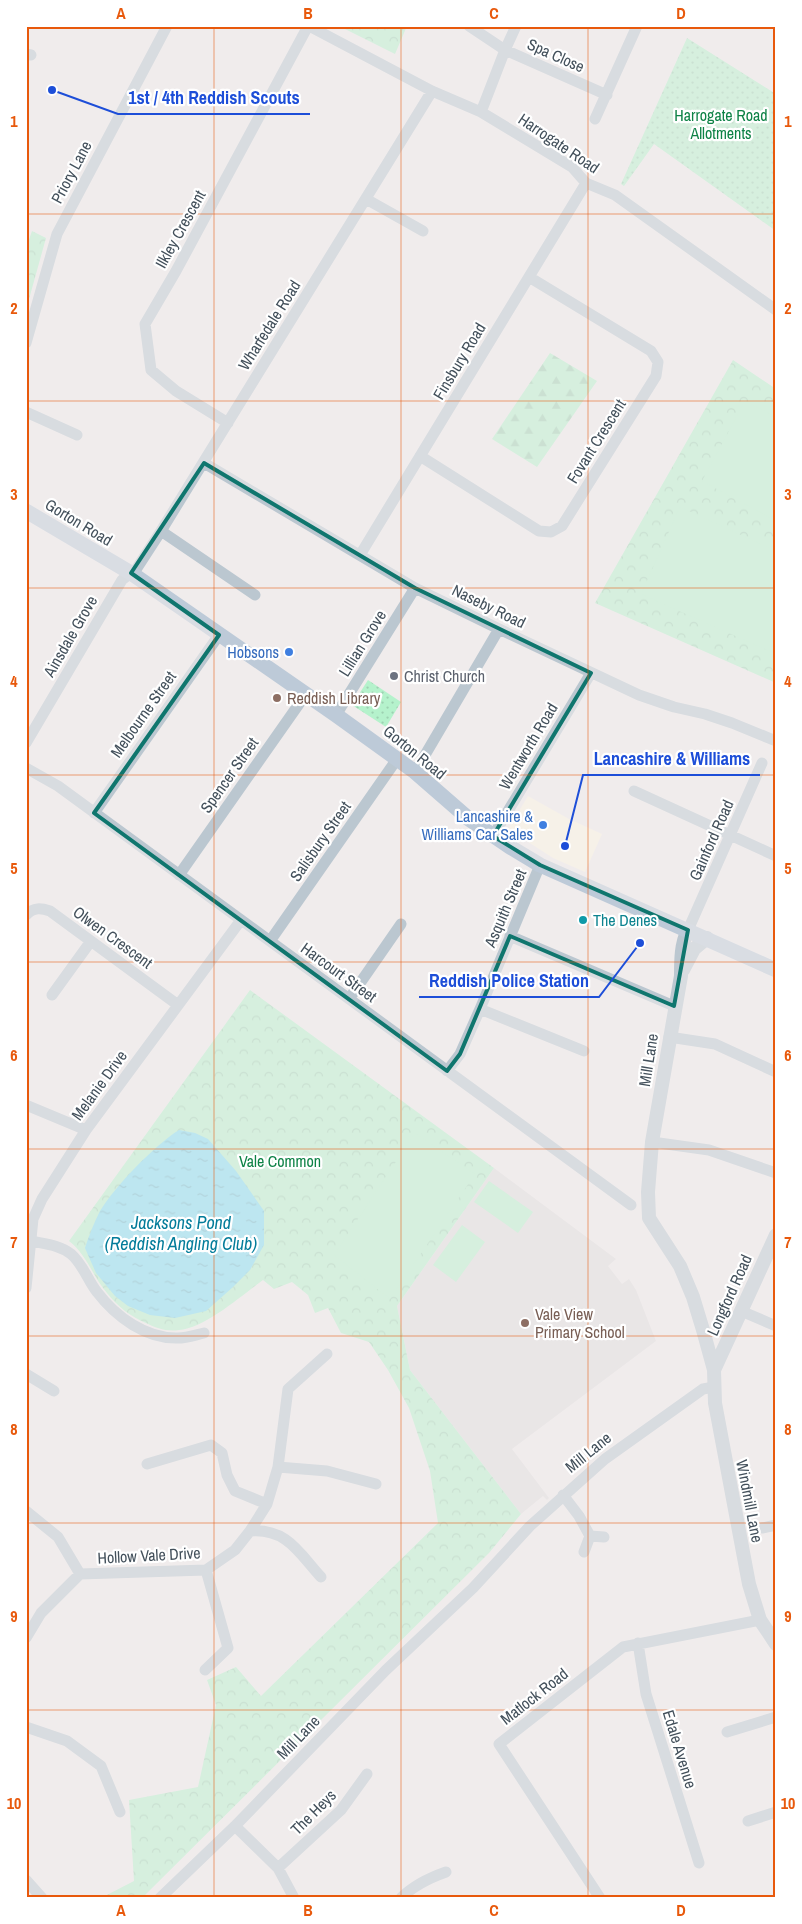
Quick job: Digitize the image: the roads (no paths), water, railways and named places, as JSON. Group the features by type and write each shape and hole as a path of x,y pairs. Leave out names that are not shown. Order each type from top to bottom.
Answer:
{"main road":[{"name":"Gorton Road","path":"26,511 130,573 336,714 415,772 469,819 492,836 540,864 776,970"}],"street":[{"name":"Priory Lane","path":"26,343 57,234 167,26"},
{"name":"Harrogate Road","path":"308,26 432,91 481,112 572,167 586,183 615,195 776,310"},
{"name":"Ilkley Crescent","path":"228,423 176,391 151,370 146,324 308,26"},
{"name":"Spa Close","path":"469,26 505,50 606,95"},
{"path":"481,112 516,26"},
{"path":"595,119 637,26"},
{"name":"Wharfedale Road","path":"130,573 137,568 204,463 432,91"},
{"name":"Finsbury Road","path":"360,555 586,183"},
{"path":"366,199 423,231"},
{"name":"Fovant Crescent","path":"420,456 539,531 551,532 562,526 656,376 658,362 651,351 529,277"},
{"path":"26,412 77,435"},
{"name":"Naseby Road","path":"204,463 415,588 499,629 639,695 674,708 705,714 732,723 776,742"},
{"path":"161,531 256,595"},
{"name":"Ainsdale Grove","path":"26,743 122,580 130,573"},
{"name":"Lillian Grove","path":"336,714 415,588"},
{"path":"415,772 499,629"},
{"name":"Melbourne Street","path":"94,813 219,635"},
{"name":"Wentworth Road","path":"492,836 591,673"},
{"name":"Spencer Street","path":"179,875 306,694"},
{"name":"Salisbury Street","path":"270,942 397,760"},
{"name":"Gainford Road","path":"688,930 762,763"},
{"name":"Harcourt Street","path":"26,768 58,786 631,1205"},
{"path":"634,791 776,856"},
{"name":"Asquith Street","path":"447,1071 460,1054 540,864"},
{"name":"Olwen Crescent","path":"26,915 36,908 50,911 178,1006"},
{"name":"Melanie Drive","path":"26,1288 34,1219 42,1198 86,1130 241,920"},
{"path":"349,999 401,924"},
{"name":"Mill Lane","path":"160,1898 235,1826 386,1670 473,1588 530,1526 564,1494 605,1459 703,1389 714,1387 714,1370 693,1297 680,1266 649,1218 648,1192 652,1142 674,1006 681,976 682,948 688,930"},
{"path":"510,936 674,1006"},
{"path":"681,976 691,953 698,944 707,938"},
{"path":"52,995 92,941"},
{"path":"480,1009 584,1051"},
{"path":"669,1037 714,1044 776,1072"},
{"path":"26,1105 86,1130"},
{"path":"652,1142 709,1150 776,1173"},
{"name":"Longford Road","path":"714,1370 776,1235"},
{"path":"31,1242 50,1244 73,1255 96,1291 111,1308 130,1324 154,1334 171,1338 187,1338 204,1333"},
{"path":"741,1310 776,1326"},
{"path":"703,1330 717,1336 726,1335 732,1331"},
{"name":"Hollow Vale Drive","path":"26,1638 40,1613 80,1574 206,1570 235,1550 267,1504 278,1468 288,1388 327,1354"},
{"path":"26,1374 54,1391"},
{"name":"Windmill Lane","path":"714,1387 729,1486 748,1584 760,1620 774,1641"},
{"path":"147,1464 211,1445 222,1453 227,1475 235,1491 267,1504"},
{"path":"278,1468 327,1471 376,1484"},
{"path":"564,1494 590,1536 584,1552"},
{"path":"26,1511 58,1537 80,1574"},
{"path":"762,1528 776,1525"},
{"path":"250,1531 265,1530 287,1539 321,1578"},
{"path":"590,1536 604,1537"},
{"path":"206,1570 228,1648 206,1670"},
{"name":"Matlock Road","path":"600,1898 499,1744 623,1647 760,1620"},
{"name":"Edale Avenue","path":"638,1643 646,1694 698,1863"},
{"path":"727,1732 776,1717"},
{"path":"26,1727 67,1741 101,1766 120,1812"},
{"name":"The Heys","path":"278,1868 341,1810 368,1774"},
{"path":"748,1821 776,1812"},
{"path":"235,1826 278,1868 294,1898"},
{"path":"401,1898 409,1890 446,1872"},
{"path":"26,1880 42,1898"}],"water":[{"name":"Jacksons Pond (Reddish Angling Club)","path":"179,1130 195,1133 208,1139 236,1171 264,1211 264,1245 250,1270 206,1311 175,1318 150,1315 128,1306 115,1296 96,1273 85,1248 100,1211 115,1190 147,1156"}],"place":[{"name":"1st / 4th Reddish Scouts","path":"52,90"},
{"name":"Hobsons","path":"289,652"},
{"name":"Christ Church","path":"394,676"},
{"name":"Reddish Library","path":"277,698"},
{"name":"Lancashire & Williams Car Sales","path":"543,825"},
{"name":"Lancashire & Williams","path":"565,846"},
{"name":"The Denes","path":"583,920"},
{"name":"Reddish Police Station","path":"640,943"},
{"name":"Vale View Primary School","path":"525,1323"}],"park label":[{"name":"Harrogate Road Allotments","path":"721,124"},
{"name":"Vale Common","path":"280,1161"}]}
